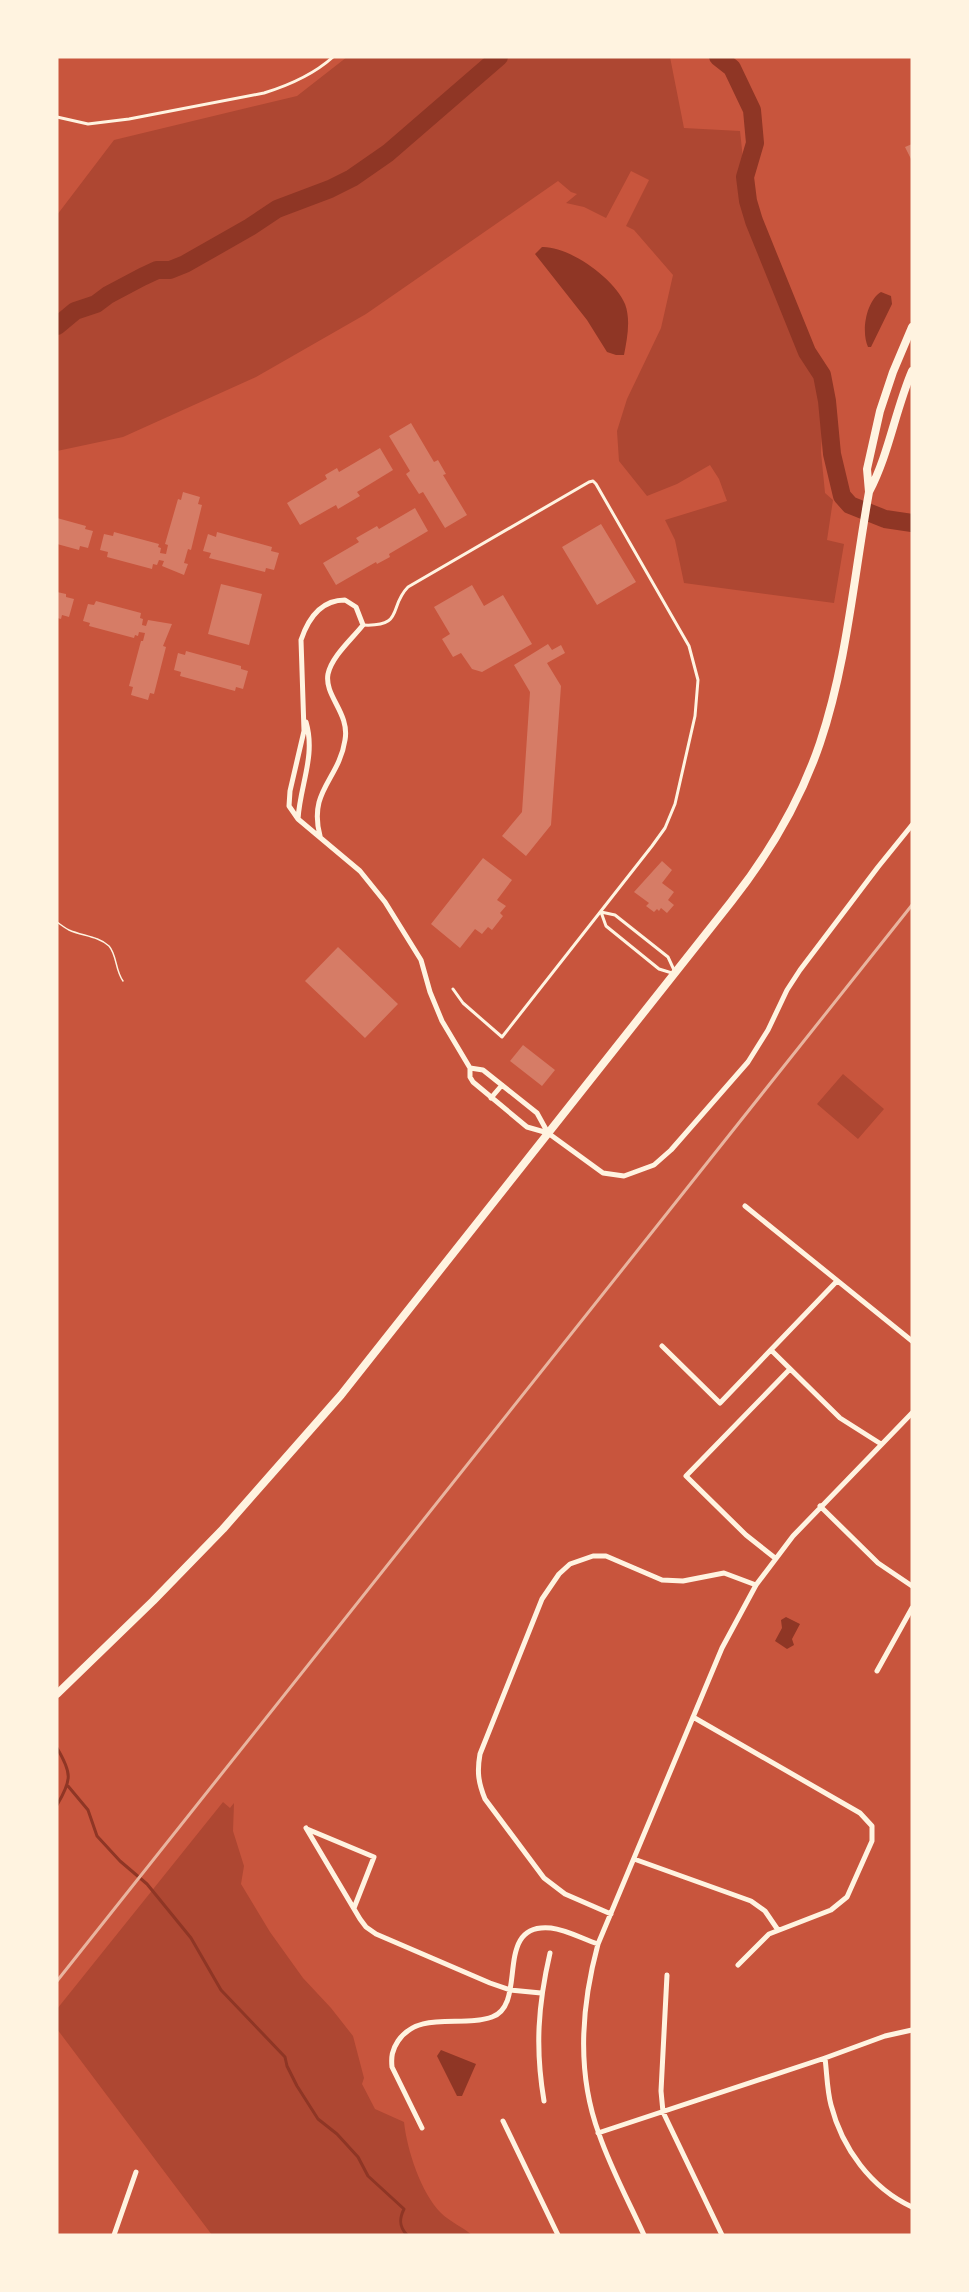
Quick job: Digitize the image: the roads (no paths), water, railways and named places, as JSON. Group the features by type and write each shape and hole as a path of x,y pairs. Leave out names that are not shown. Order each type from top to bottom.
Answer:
{"main road":[{"path":"57,1694 187,1566 310,1432 404,1319 766,855 788,817 808,773 832,700 869,492 867,469 877,422 893,372 912,327"},
{"path":"869,492 880,471 894,419 912,371"}],"street":[{"path":"320,836 317,822 319,796 339,761 346,731 346,723 330,687 329,672 333,663 363,625 357,607 345,600 327,603 311,617 301,640 302,744 289,802 292,813 360,871 385,902 421,960 430,992 442,1021 470,1068 470,1077 473,1082 527,1127 548,1133 591,1166 610,1175 632,1174 660,1161 748,1062 800,970 912,825"},
{"path":"298,819 311,739 303,715"},
{"path":"470,1068 483,1070 537,1113 548,1133"},
{"path":"491,1098 502,1085"},
{"path":"745,1206 912,1341"},
{"path":"662,1346 720,1403 837,1281"},
{"path":"771,1350 840,1418 881,1444"},
{"path":"775,1558 746,1535 686,1476 790,1369"},
{"path":"644,2235 598,2133 587,2088 583,2038 584,2013 588,1981 598,1944 722,1648 756,1585 775,1558 820,1506 912,1413"},
{"path":"820,1506 878,1563 912,1586"},
{"path":"611,1914 565,1894 544,1878 485,1799 478,1784 477,1771 480,1754 542,1599 559,1574 570,1564 592,1556 606,1556 618,1560 662,1580 683,1581 724,1573 756,1585"},
{"path":"877,1671 912,1608"},
{"path":"693,1717 860,1813 872,1826 872,1841 847,1897 831,1910 769,1934 738,1965"},
{"path":"354,1908 374,1857 306,1828 354,1908 366,1927 381,1937 471,1976 510,1990 541,1993"},
{"path":"634,1858 751,1901 765,1911 778,1930"},
{"path":"422,2128 392,2067 391,2058 399,2039 416,2026 427,2023 493,2017 504,2007 510,1990 516,1948 521,1939 530,1932 549,1928 598,1944"},
{"path":"544,2101 538,2049 541,1993 550,1953"},
{"path":"667,1975 660,2091 663,2112 722,2235"},
{"path":"598,2133 885,2036 912,2030"},
{"path":"825,2058 831,2104 849,2150 873,2181 912,2207"},
{"path":"502,2121 558,2235"},
{"path":"114,2235 136,2172"}],"lane":[{"path":"57,117 88,124 129,120 264,93 308,76 333,57"},
{"path":"363,625 380,625 387,622 397,612 402,592 408,587 589,482 597,484 689,646 698,680 698,699 675,804 665,828 502,1037 463,1003 453,989"},
{"path":"601,912 606,926 659,969 675,973"},
{"path":"601,912 615,915 668,957 675,973"}],"waterway":[{"path":"57,326 75,311 96,304 142,277 157,270 170,270 185,264 277,209 352,178 388,153 499,57"},
{"path":"718,57 732,68 752,110 755,143 745,177 748,201 807,352 822,375 832,454 842,496 850,505 885,519 912,523"},
{"path":"57,1748 68,1770 68,1783 57,1805"},
{"path":"68,1786 88,1810 97,1836 120,1861 147,1884 191,1938 221,1990 285,2057 297,2086 318,2119 337,2134 358,2157 368,2176 404,2209 401,2223 407,2235"}],"railway":[{"path":"57,1981 912,905"}]}
